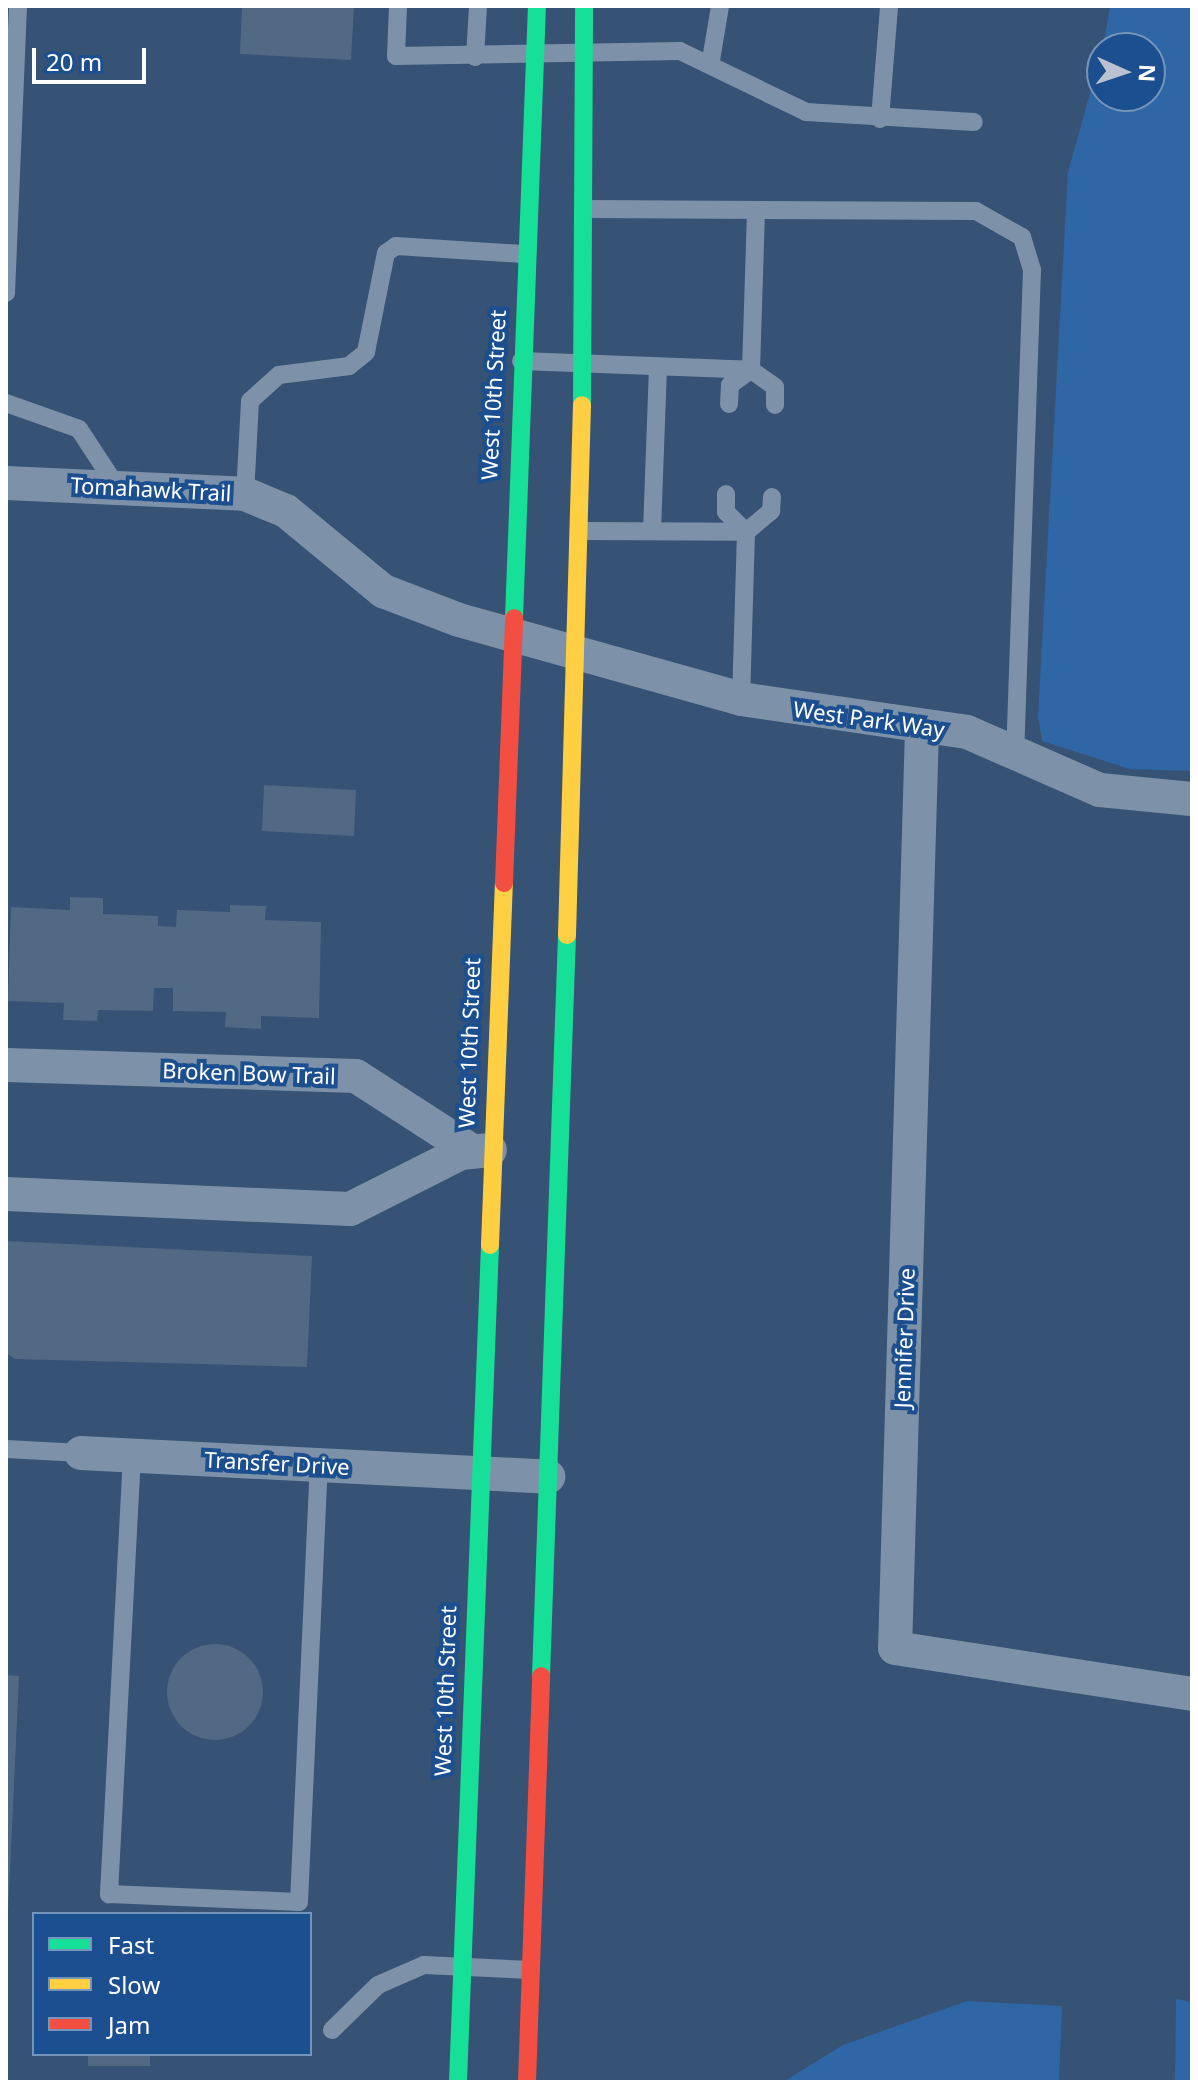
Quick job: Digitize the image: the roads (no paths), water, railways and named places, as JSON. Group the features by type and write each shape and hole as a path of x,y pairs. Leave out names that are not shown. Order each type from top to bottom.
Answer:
{"main road":[{"name":"West 10th Street","path":"458,2082 477,1474 480,1150 537,6"},
{"path":"527,2082 581,531 584,6"}],"street":[{"name":"Tomahawk Trail","path":"6,483 245,494 286,511 383,591 541,645"},
{"name":"West Park Way","path":"541,645 576,657 741,699 922,729 967,732 1015,748 1100,790 1192,799"},
{"name":"Jennifer Drive","path":"922,729 895,1648 1192,1694"},
{"name":"Broken Bow Trail","path":"6,1065 356,1076 480,1150"},
{"path":"6,1194 350,1209 480,1150"},
{"name":"Transfer Drive","path":"81,1453 548,1477"}],"lane":[{"path":"6,293 18,6"},
{"path":"398,6 396,56 534,58 584,51 654,48 711,60 806,112 880,119 974,122"},
{"path":"475,57 478,6"},
{"path":"711,60 720,6"},
{"path":"880,119 889,6"},
{"path":"584,209 976,211 1022,237 1032,270 1015,748"},
{"path":"751,370 756,210"},
{"path":"245,494 250,401 279,375 349,366 366,352 386,253 396,246 524,254"},
{"path":"518,361 751,370 775,387 775,405"},
{"path":"652,531 658,368"},
{"path":"729,404 730,385 751,370"},
{"path":"6,403 79,429 117,487"},
{"path":"726,494 726,512 746,532 741,699"},
{"path":"581,531 746,532 771,511 772,497"},
{"name":"Transfer Drive","path":"6,1449 81,1453"},
{"path":"132,1455 109,1894 299,1902 319,1465"},
{"path":"332,2030 378,1985 424,1965 531,1970"}]}
